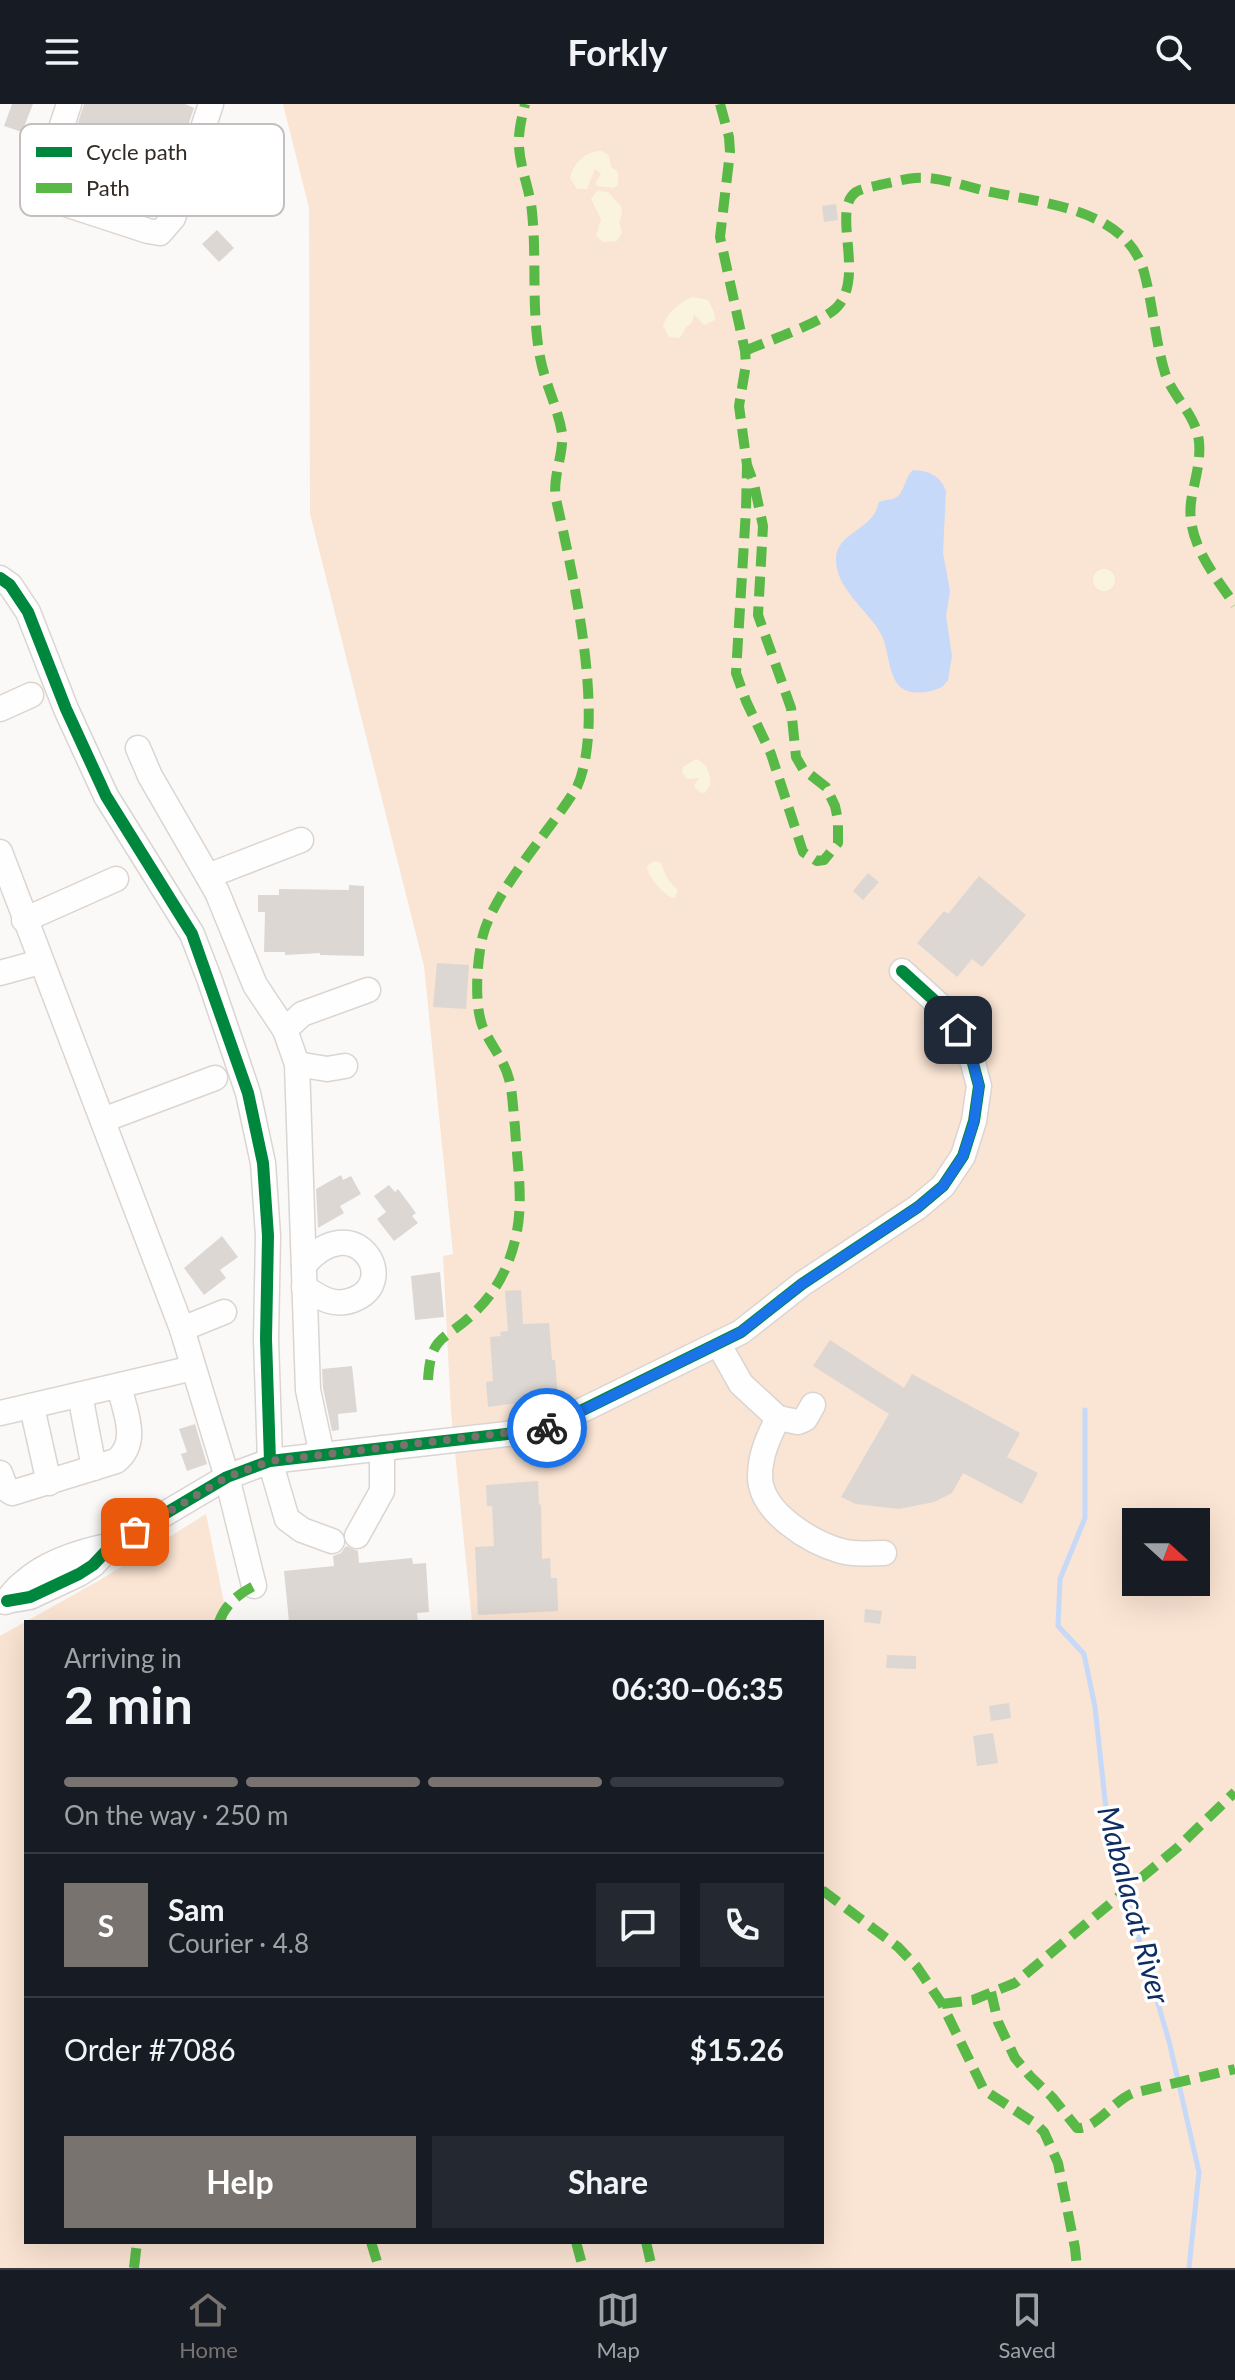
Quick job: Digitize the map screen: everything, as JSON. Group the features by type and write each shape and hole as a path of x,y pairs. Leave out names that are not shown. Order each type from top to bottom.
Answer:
{"street":[{"path":"62,124 69,104"},
{"path":"204,124 211,104"},
{"path":"101,216 160,233 174,216"},
{"path":"0,578 10,585 28,612 66,709 106,796 192,934 248,1093 263,1163 268,1236 266,1339 270,1461 287,1519 302,1530 332,1541"},
{"path":"0,709 31,695"},
{"path":"138,748 150,776 217,892 255,985 285,1030 297,1064 308,1390 322,1455"},
{"path":"208,876 301,840"},
{"path":"0,852 182,1329 227,1477 254,1586"},
{"path":"24,920 116,879"},
{"path":"0,973 40,962"},
{"path":"4,1604 23,1582 52,1564 82,1550 112,1545 227,1477 270,1461 542,1430 741,1332 813,1276 918,1207 943,1186 963,1156 974,1121 979,1086 969,1048 947,1012 902,971"},
{"path":"285,1030 302,1014 368,990"},
{"path":"297,1064 327,1069 345,1066"},
{"path":"103,1120 215,1078"},
{"path":"182,1329 224,1312"},
{"path":"719,1345 741,1384 778,1418 798,1422 805,1419 813,1405"},
{"path":"0,1413 193,1368"},
{"path":"0,1473 6,1489 12,1493 116,1461 126,1453 131,1442 119,1386"},
{"path":"80,1395 94,1468"},
{"path":"32,1407 49,1483"},
{"path":"778,1418 764,1448 760,1477 764,1499 778,1515 798,1529 842,1552 884,1553"},
{"path":"357,1536 382,1491 382,1448"}],"shaded area":[{"path":"283,104 1235,104 1235,2268 0,2268 0,1636 24,1623 24,2244 824,2244 824,1620 472,1620 451,1412 443,1256 453,1254 424,966 310,514 309,208"},
{"path":"206,1514 228,1620 29,1620"}],"sand":[{"path":"601,151 609,155 611,167 618,172 618,185 613,188 597,186 601,174 595,169 587,189 577,189 570,178 574,167 585,156"},
{"path":"597,191 608,192 621,206 619,222 622,232 617,241 603,242 596,236 601,219 591,199"},
{"path":"693,297 708,300 715,320 704,325 694,314 692,323 680,338 669,337 663,326 668,317 679,305"},
{"path":"1100,569 1108,569 1115,580 1108,591 1100,591 1093,584 1093,576"},
{"path":"696,759 706,766 709,773 710,785 705,793 694,786 699,778 687,779 682,773 683,767"},
{"path":"654,861 661,863 668,880 678,890 675,898 662,890 650,875 647,866"}],"water":[{"path":"913,470 933,475 941,481 946,491 943,553 950,591 946,616 952,656 948,680 942,687 919,693 905,690 895,680 881,634 847,590 837,571 836,560 844,540 871,518 879,502 900,494"}],"building":[{"path":"12,104 33,104 25,124 20,124 20,131 4,126"},
{"path":"84,104 185,104 194,108 189,124 78,124"},
{"path":"836,204 838,220 824,222 822,206"},
{"path":"217,230 234,248 219,262 202,244"},
{"path":"868,873 879,882 863,900 853,891"},
{"path":"979,876 1026,915 982,967 972,959 957,977 917,943 944,911 948,914"},
{"path":"349,885 364,886 364,956 264,952 265,912 258,912 258,895 279,895 279,889 349,890"},
{"path":"437,963 469,965 466,1009 433,1007"},
{"path":"341,1175 343,1180 351,1176 361,1194 340,1206 344,1213 318,1228 316,1189"},
{"path":"389,1185 395,1192 398,1189 416,1213 412,1216 418,1223 394,1241 377,1219 386,1212 374,1196"},
{"path":"222,1236 238,1257 220,1270 226,1278 204,1295 184,1268"},
{"path":"440,1272 444,1317 415,1320 411,1276"},
{"path":"521,1290 523,1324 549,1323 552,1360 555,1360 558,1398 552,1399 553,1408 535,1416 533,1401 488,1407 486,1382 493,1381 490,1337 501,1336 500,1332 508,1331 505,1291"},
{"path":"830,1340 904,1388 912,1374 1020,1433 1007,1457 1038,1473 1022,1504 963,1473 952,1493 934,1502 899,1509 856,1504 841,1497 889,1414 813,1366"},
{"path":"352,1366 357,1412 338,1414 339,1430 332,1431 322,1369"},
{"path":"195,1424 207,1464 187,1471 181,1454 187,1452 179,1429"},
{"path":"538,1481 542,1559 550,1558 551,1578 557,1578 558,1611 478,1615 475,1547 494,1546 492,1506 487,1506 486,1485"},
{"path":"346,1546 358,1551 359,1563 412,1558 413,1564 426,1563 429,1612 417,1613 418,1620 289,1620 284,1571 334,1566 333,1556 341,1553"},
{"path":"865,1609 882,1611 880,1624 864,1622"},
{"path":"887,1655 916,1656 916,1669 886,1668"},
{"path":"1009,1703 1011,1718 991,1721 989,1706"},
{"path":"993,1733 998,1763 977,1766 973,1736"}],"waterway":[{"name":"Mabalacat River","path":"1085,1410 1085,1518 1060,1579 1058,1626 1084,1654 1095,1707 1109,1837 1169,2041 1199,2172 1189,2268"}],"marked path":[{"path":"428,1380 436,1346 481,1306 500,1279 513,1248 520,1209 510,1085 504,1065 482,1025 478,1005 478,968 483,935 489,917 511,880 577,787 585,758 589,724 584,645 555,491 562,433 537,339 532,212 519,146 525,104"},
{"path":"720,104 730,152 720,237 746,364 739,406 747,465 736,673 771,754 803,852 817,861 824,860 838,843 838,820 826,787 803,769 796,757 791,708 758,615 763,526 747,465"},
{"path":"745,351 809,325 838,306 846,293 849,278 846,213 849,201 856,192 910,179 932,178 1055,205 1101,221 1119,234 1134,251 1144,272 1165,373 1194,423 1199,442 1191,502 1193,530 1203,557 1235,605"},
{"path":"220,1620 233,1601 254,1586"},
{"path":"942,2004 973,2000 1015,1983 1177,1848 1235,1792"},
{"path":"824,1892 898,1947 917,1967 942,2004 984,2090 1044,2132 1058,2163 1077,2268"},
{"path":"991,1992 998,2022 1015,2058 1077,2128 1098,2120 1133,2093 1235,2069"},
{"path":"134,2268 137,2244"},
{"path":"372,2244 379,2268"},
{"path":"577,2244 583,2268"},
{"path":"646,2244 652,2268"}],"cycle path":[{"path":"0,578 10,585 28,612 66,709 106,796 192,934 248,1093 263,1163 268,1236 266,1339 270,1461"},
{"path":"7,1601 30,1597 79,1574 93,1565 112,1545 227,1477 270,1461 542,1430 741,1332 802,1284 918,1207 943,1186 963,1156 974,1121 979,1086 969,1048 947,1012 902,971"}],"way so far":[{"path":"135,1532 227,1477 270,1461 547,1428"}],"route":[{"path":"547,1428 741,1332 802,1284 918,1207 943,1186 963,1156 974,1121 979,1086 969,1048 958,1030"}]}
